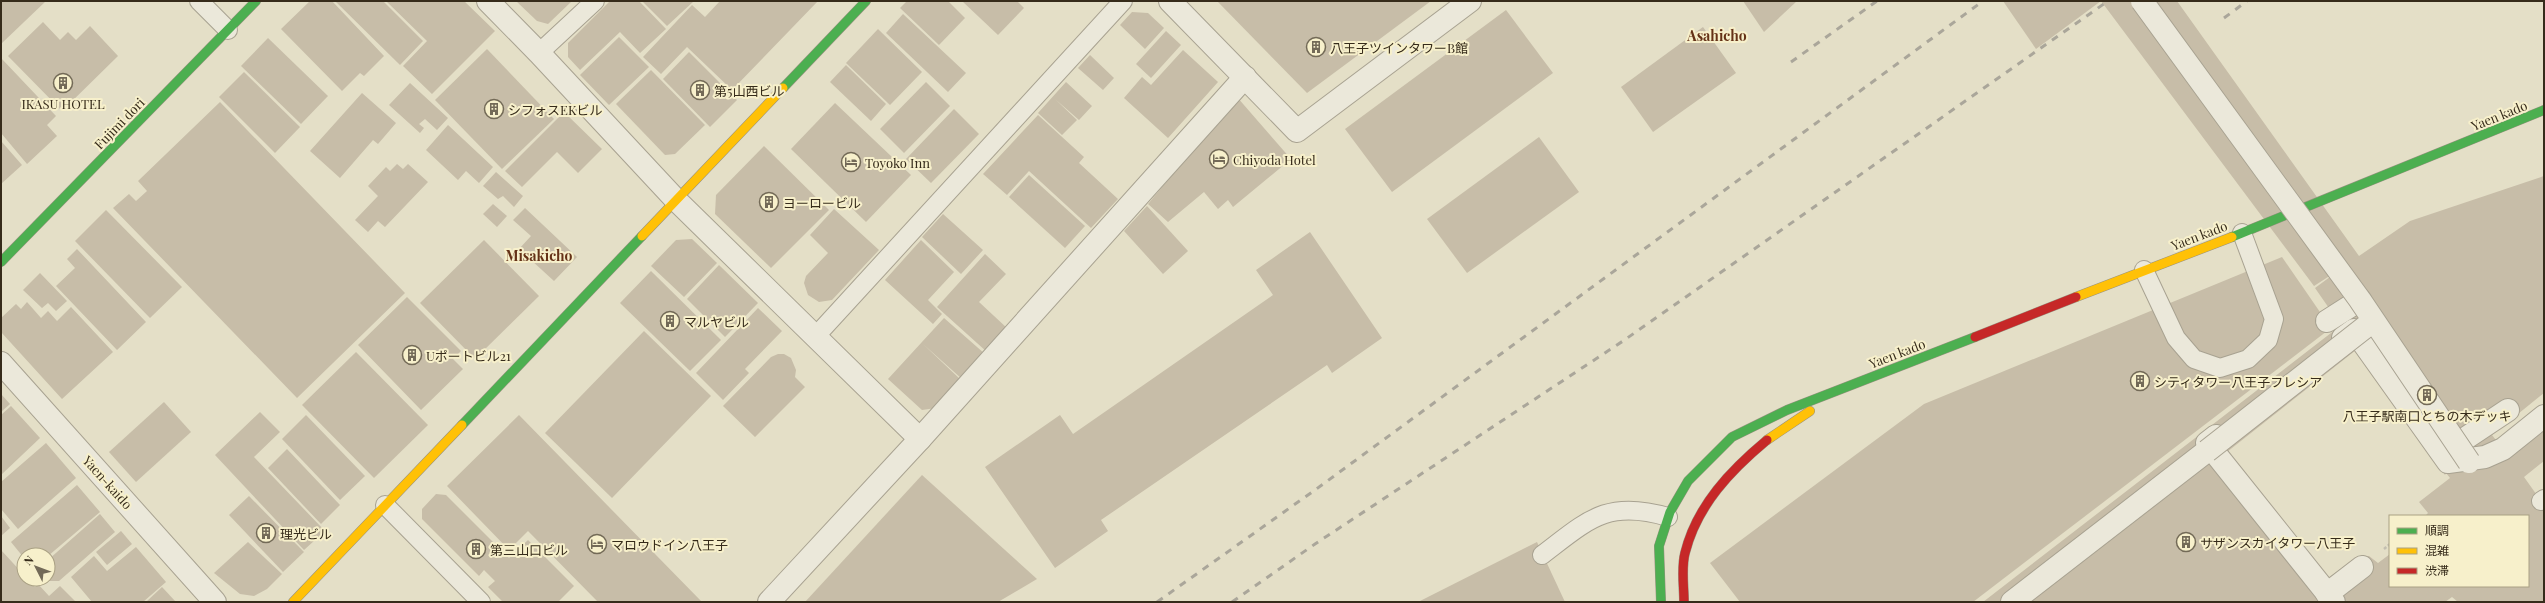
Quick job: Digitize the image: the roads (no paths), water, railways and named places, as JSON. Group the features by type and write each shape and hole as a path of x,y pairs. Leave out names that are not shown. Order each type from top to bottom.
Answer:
{"street":[{"name":"Fujimi dori","path":"1,262 256,1"},
{"path":"488,1 539,53 676,200 920,439"},
{"path":"292,602 866,1"},
{"path":"1172,2 1297,131 1470,1"},
{"path":"2142,1 2360,300 2370,336 2448,462 2485,457 2503,449 2544,416"},
{"path":"769,602 920,439 1245,77"},
{"name":"Yaen kado","path":"1661,602 1659,546 1668,517 1688,480 1732,437 1787,410 2242,233 2544,110"},
{"path":"2327,321 2360,300"},
{"path":"2326,594 2207,443 2354,330 2370,336 2457,444 2469,462"},
{"path":"2012,602 2207,452 2370,336"},
{"name":"Yaen-kaido","path":"1,362 215,602"},
{"name":"Yaen kado","path":"1684,602 1685,554 1695,523 1712,494 1752,453 1794,421 1861,381"},
{"path":"2457,444 2508,410"},
{"path":"2194,431 2207,452 2326,594"},
{"path":"2326,594 2362,567"}],"lane":[{"path":"199,1 228,30"},
{"path":"539,53 595,1"},
{"path":"815,336 1123,1"},
{"path":"2144,270 2176,338 2194,359 2220,368 2248,359 2268,340 2274,319 2242,233"},
{"path":"385,505 481,602"},
{"path":"1542,555 1588,520 1620,509 1643,510 1668,517"}],"railway":[{"path":"1791,62 1877,1"},
{"path":"1157,602 1315,490 1983,1"},
{"path":"1232,602 1315,544 1623,341 2108,1"},
{"path":"2224,18 2247,1"}],"place":[{"name":"八王子ツインタワーB館","path":"1316,47"},
{"name":"IKASU HOTEL","path":"63,83"},
{"name":"第5山西ビル","path":"700,90"},
{"name":"シフォスEKビル","path":"494,109"},
{"name":"Chiyoda Hotel","path":"1219,159"},
{"name":"Toyoko Inn","path":"851,162"},
{"name":"ヨーロービル","path":"769,202"},
{"name":"マルヤビル","path":"670,321"},
{"name":"Uポートビル21","path":"412,355"},
{"name":"シティタワー八王子フレシア","path":"2140,381"},
{"name":"八王子駅南口とちの木デッキ","path":"2427,395"},
{"name":"理光ビル","path":"266,533"},
{"name":"サザンスカイタワー八王子","path":"2186,542"},
{"name":"マロウドイン八王子","path":"597,544"},
{"name":"第三山口ビル","path":"476,549"}],"district":[{"name":"Asahicho","path":"1717,35"},
{"name":"Misakicho","path":"539,255"}]}
